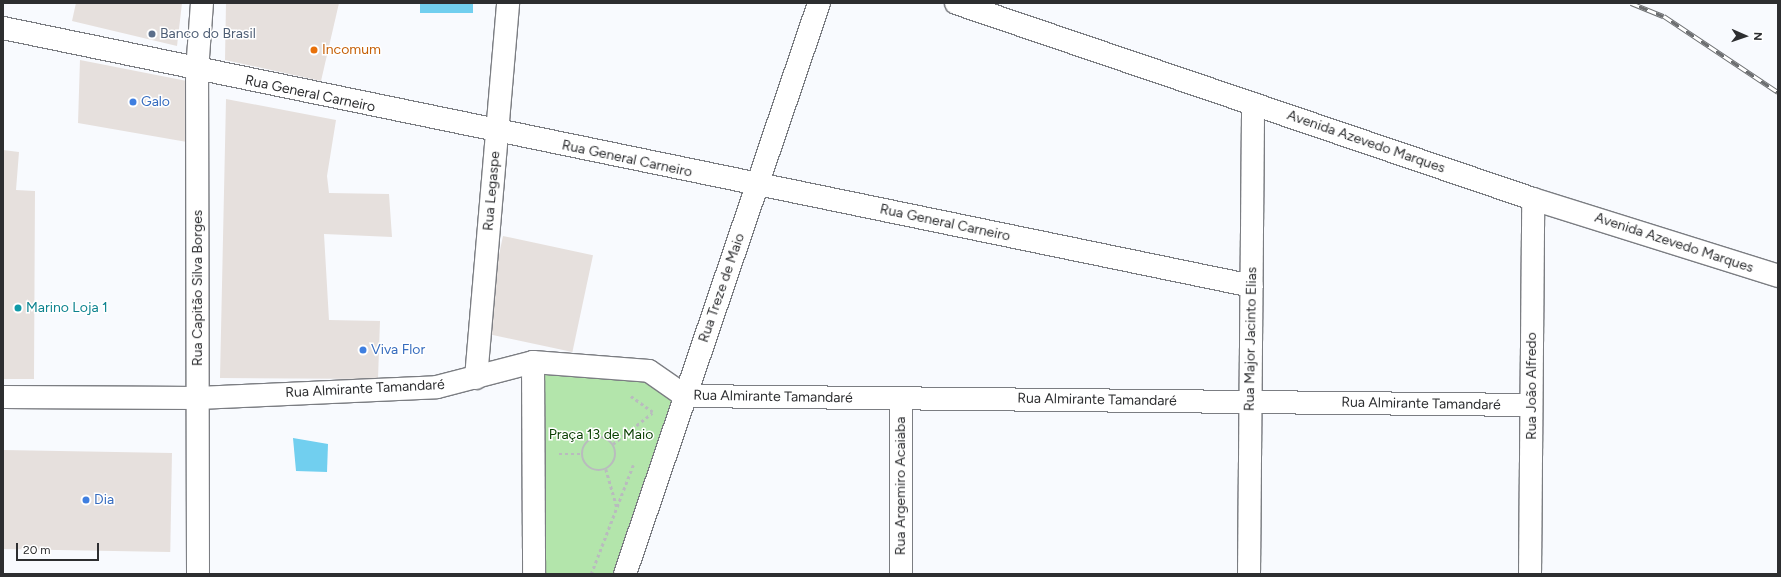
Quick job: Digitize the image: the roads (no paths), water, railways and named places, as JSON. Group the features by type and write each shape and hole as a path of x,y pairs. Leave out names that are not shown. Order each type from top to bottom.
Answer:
{"street":[{"name":"Rua Capitão Silva Borges","path":"198,574 197,71 202,3"},
{"name":"Rua Legaspe","path":"476,378 508,3"},
{"name":"Rua Treze de Maio","path":"625,574 819,3"},
{"name":"Avenida Azevedo Marques","path":"956,3 1533,199 1778,276"},
{"name":"Rua General Carneiro","path":"3,28 197,71 1252,286"},
{"name":"Rua Major Jacinto Elias","path":"1249,574 1253,104"},
{"name":"Rua João Alfredo","path":"1530,574 1533,199"},
{"name":"Rua Almirante Tamandaré","path":"3,397 198,398 437,387 533,362 648,371 685,396 1531,405"},
{"path":"533,362 534,574"},
{"name":"Rua Argemiro Acaiaba","path":"901,398 901,574"}],"water":[{"path":"420,3 473,3 473,13 420,13"},
{"path":"293,438 328,444 327,472 296,471"}],"railway":[{"path":"1631,3 1664,16 1778,92"}],"place":[{"name":"Banco do Brasil","path":"152,34"},
{"name":"Incomum","path":"314,50"},
{"name":"Galo","path":"133,102"},
{"name":"Marino Loja 1","path":"18,308"},
{"name":"Viva Flor","path":"363,350"},
{"name":"Dia","path":"86,500"}],"park label":[{"name":"Praça 13 de Maio","path":"601,435"}]}
